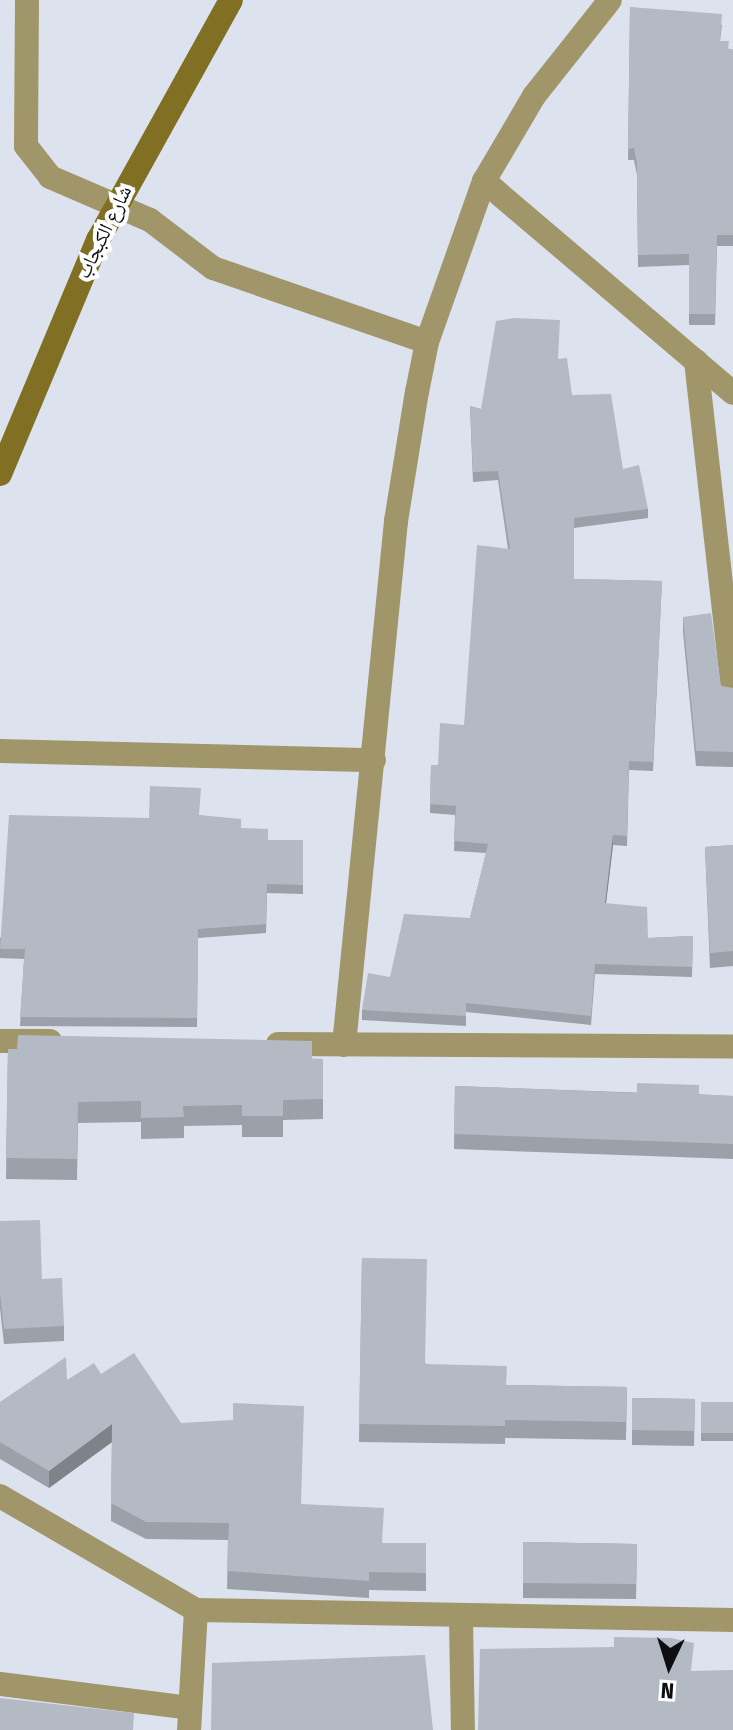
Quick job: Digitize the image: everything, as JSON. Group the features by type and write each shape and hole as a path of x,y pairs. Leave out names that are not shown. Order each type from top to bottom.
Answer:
{"main road":[{"name":"شارع الكبجاب","path":"0,474 117,205 231,0"}],"street":[{"path":"27,0 26,146 50,177 150,220 213,268 427,342"},
{"path":"344,1045 396,521 427,342 484,181 534,96 610,0"},
{"path":"484,181 733,393"},
{"path":"696,361 733,693"},
{"path":"0,751 374,760"},
{"path":"0,1041 78,1042"},
{"path":"250,1044 733,1046"},
{"path":"0,1496 196,1610 461,1620 733,1620"},
{"path":"0,1684 189,1719 196,1610"},
{"path":"461,1620 463,1730"}],"building":[{"path":"630,7 722,14 720,41 729,41 728,49 733,49 733,235 717,235 715,314 689,314 689,254 638,255 637,164 634,148 628,149"},
{"path":"514,318 560,320 558,359 567,358 572,395 611,394 623,469 639,465 648,509 574,518 574,579 662,581 653,762 629,761 627,836 613,835 605,903 647,907 648,938 693,936 692,967 595,964 591,1016 466,1003 466,1016 362,1010 368,973 390,977 404,914 470,918 488,844 454,841 456,806 430,804 431,765 438,765 440,723 464,725 477,545 510,549 498,471 473,472 470,406 481,409 496,321"},
{"path":"711,613 721,686 733,688 733,752 696,751 683,617"},
{"path":"150,786 201,788 199,815 241,819 241,828 268,829 268,840 303,840 303,885 267,884 266,924 198,929 197,1018 20,1017 25,949 0,949 9,815 149,818"},
{"path":"733,845 733,951 710,953 705,847"},
{"path":"18,1035 312,1041 312,1059 323,1059 323,1099 283,1100 283,1116 242,1116 242,1105 183,1106 184,1117 141,1118 141,1101 78,1102 77,1159 6,1158 8,1049 17,1049"},
{"path":"637,1083 699,1085 699,1094 733,1096 733,1144 454,1134 455,1086 637,1093"},
{"path":"40,1220 42,1279 62,1278 64,1326 4,1329 0,1293 0,1221"},
{"path":"362,1258 427,1259 425,1364 507,1366 506,1385 627,1387 626,1422 505,1420 505,1426 359,1424"},
{"path":"134,1353 181,1423 233,1420 233,1403 304,1406 301,1504 384,1508 382,1543 426,1543 426,1573 369,1572 369,1581 227,1571 229,1523 146,1522 111,1503 112,1424 49,1471 0,1442 0,1402 66,1357 67,1380 94,1363 101,1374"},
{"path":"632,1398 695,1399 694,1431 632,1430"},
{"path":"701,1402 733,1402 733,1433 701,1433"},
{"path":"523,1542 637,1544 636,1584 523,1583"},
{"path":"614,1637 671,1638 694,1643 691,1671 733,1670 733,1730 478,1730 480,1649 614,1647"},
{"path":"425,1655 433,1730 211,1730 212,1663"},
{"path":"0,1698 134,1713 133,1730 0,1730"}]}
